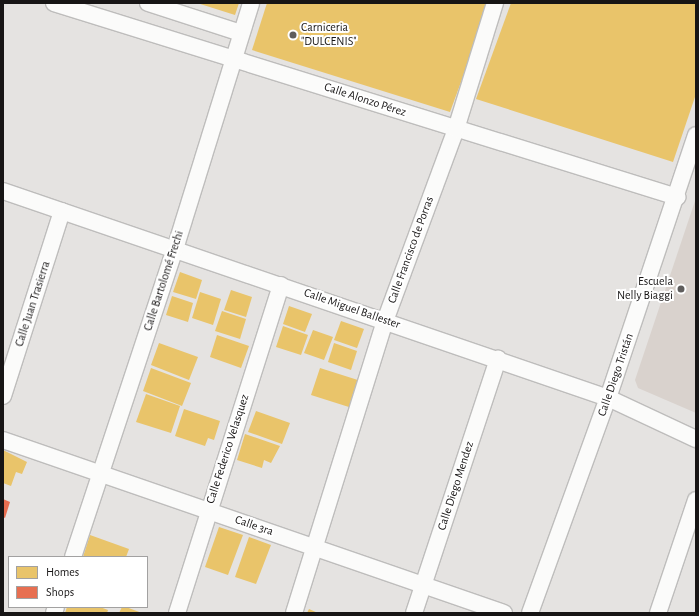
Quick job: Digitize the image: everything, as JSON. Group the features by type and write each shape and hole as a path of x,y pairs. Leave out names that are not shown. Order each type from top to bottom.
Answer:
{"street":[{"name":"Calle Alonzo Pérez","path":"54,3 456,129 677,196"},
{"path":"148,3 241,32"},
{"name":"Calle Bartolomé Frechi","path":"73,556 175,249 232,58 251,3"},
{"name":"Calle Francisco de Porras","path":"294,613 316,548 385,321 456,129 495,3"},
{"name":"Calle Diego Tristán","path":"530,613 608,398 677,196 696,135"},
{"name":"Calle Miguel Ballester","path":"3,191 498,359 608,398 696,439"},
{"name":"Calle Juan Trasierra","path":"3,396 62,211"},
{"name":"Calle Federico Velasquez","path":"177,613 208,510 281,285"},
{"name":"Calle Diego Mendez","path":"414,613 498,359"},
{"name":"Calle 3ra","path":"3,440 102,471 208,510 504,613"},
{"path":"658,613 696,500"}],"shaded area":[{"name":"Escuela Nelly Biaggi","path":"696,198 696,413 638,388 635,380"}],"building: Homes":[{"path":"197,3 239,3 235,15"},
{"path":"267,3 490,3 450,112 252,50"},
{"path":"511,3 696,3 696,94 673,162 476,99"},
{"path":"180,272 202,280 196,299 173,292"},
{"path":"231,290 252,297 246,317 224,310"},
{"path":"200,292 221,299 213,325 192,318"},
{"path":"172,296 193,303 188,322 166,315"},
{"path":"289,306 312,314 305,332 283,324"},
{"path":"222,311 246,319 240,339 215,331"},
{"path":"341,321 364,329 357,348 334,340"},
{"path":"283,326 308,335 301,355 276,347"},
{"path":"313,330 333,337 324,360 304,353"},
{"path":"217,335 249,346 241,368 210,357"},
{"path":"159,343 198,357 189,380 151,365"},
{"path":"334,343 357,351 351,370 328,362"},
{"path":"151,368 191,383 182,406 143,391"},
{"path":"320,368 361,381 352,408 311,395"},
{"path":"146,394 180,406 171,433 136,422"},
{"path":"184,409 220,421 214,440 208,438 205,446 175,436"},
{"path":"256,411 290,423 282,444 248,432"},
{"path":"245,434 280,446 271,463 264,460 262,468 237,460"},
{"path":"3,450 27,462 22,474 16,472 11,486 3,483"},
{"path":"219,527 243,535 228,575 205,567"},
{"path":"90,535 129,549 126,556 83,556"},
{"path":"249,537 271,545 256,584 235,577"},
{"path":"67,608 103,608 108,610 107,613 65,613"},
{"path":"122,608 129,608 142,613 119,613"},
{"path":"309,609 318,613 307,613"}],"building: Shops":[{"path":"3,499 10,502 5,518 3,517"}],"place":[{"name":"Carniceria \"DULCENIS\"","path":"293,35"},
{"name":"Escuela Nelly Biaggi","path":"681,289"}]}
